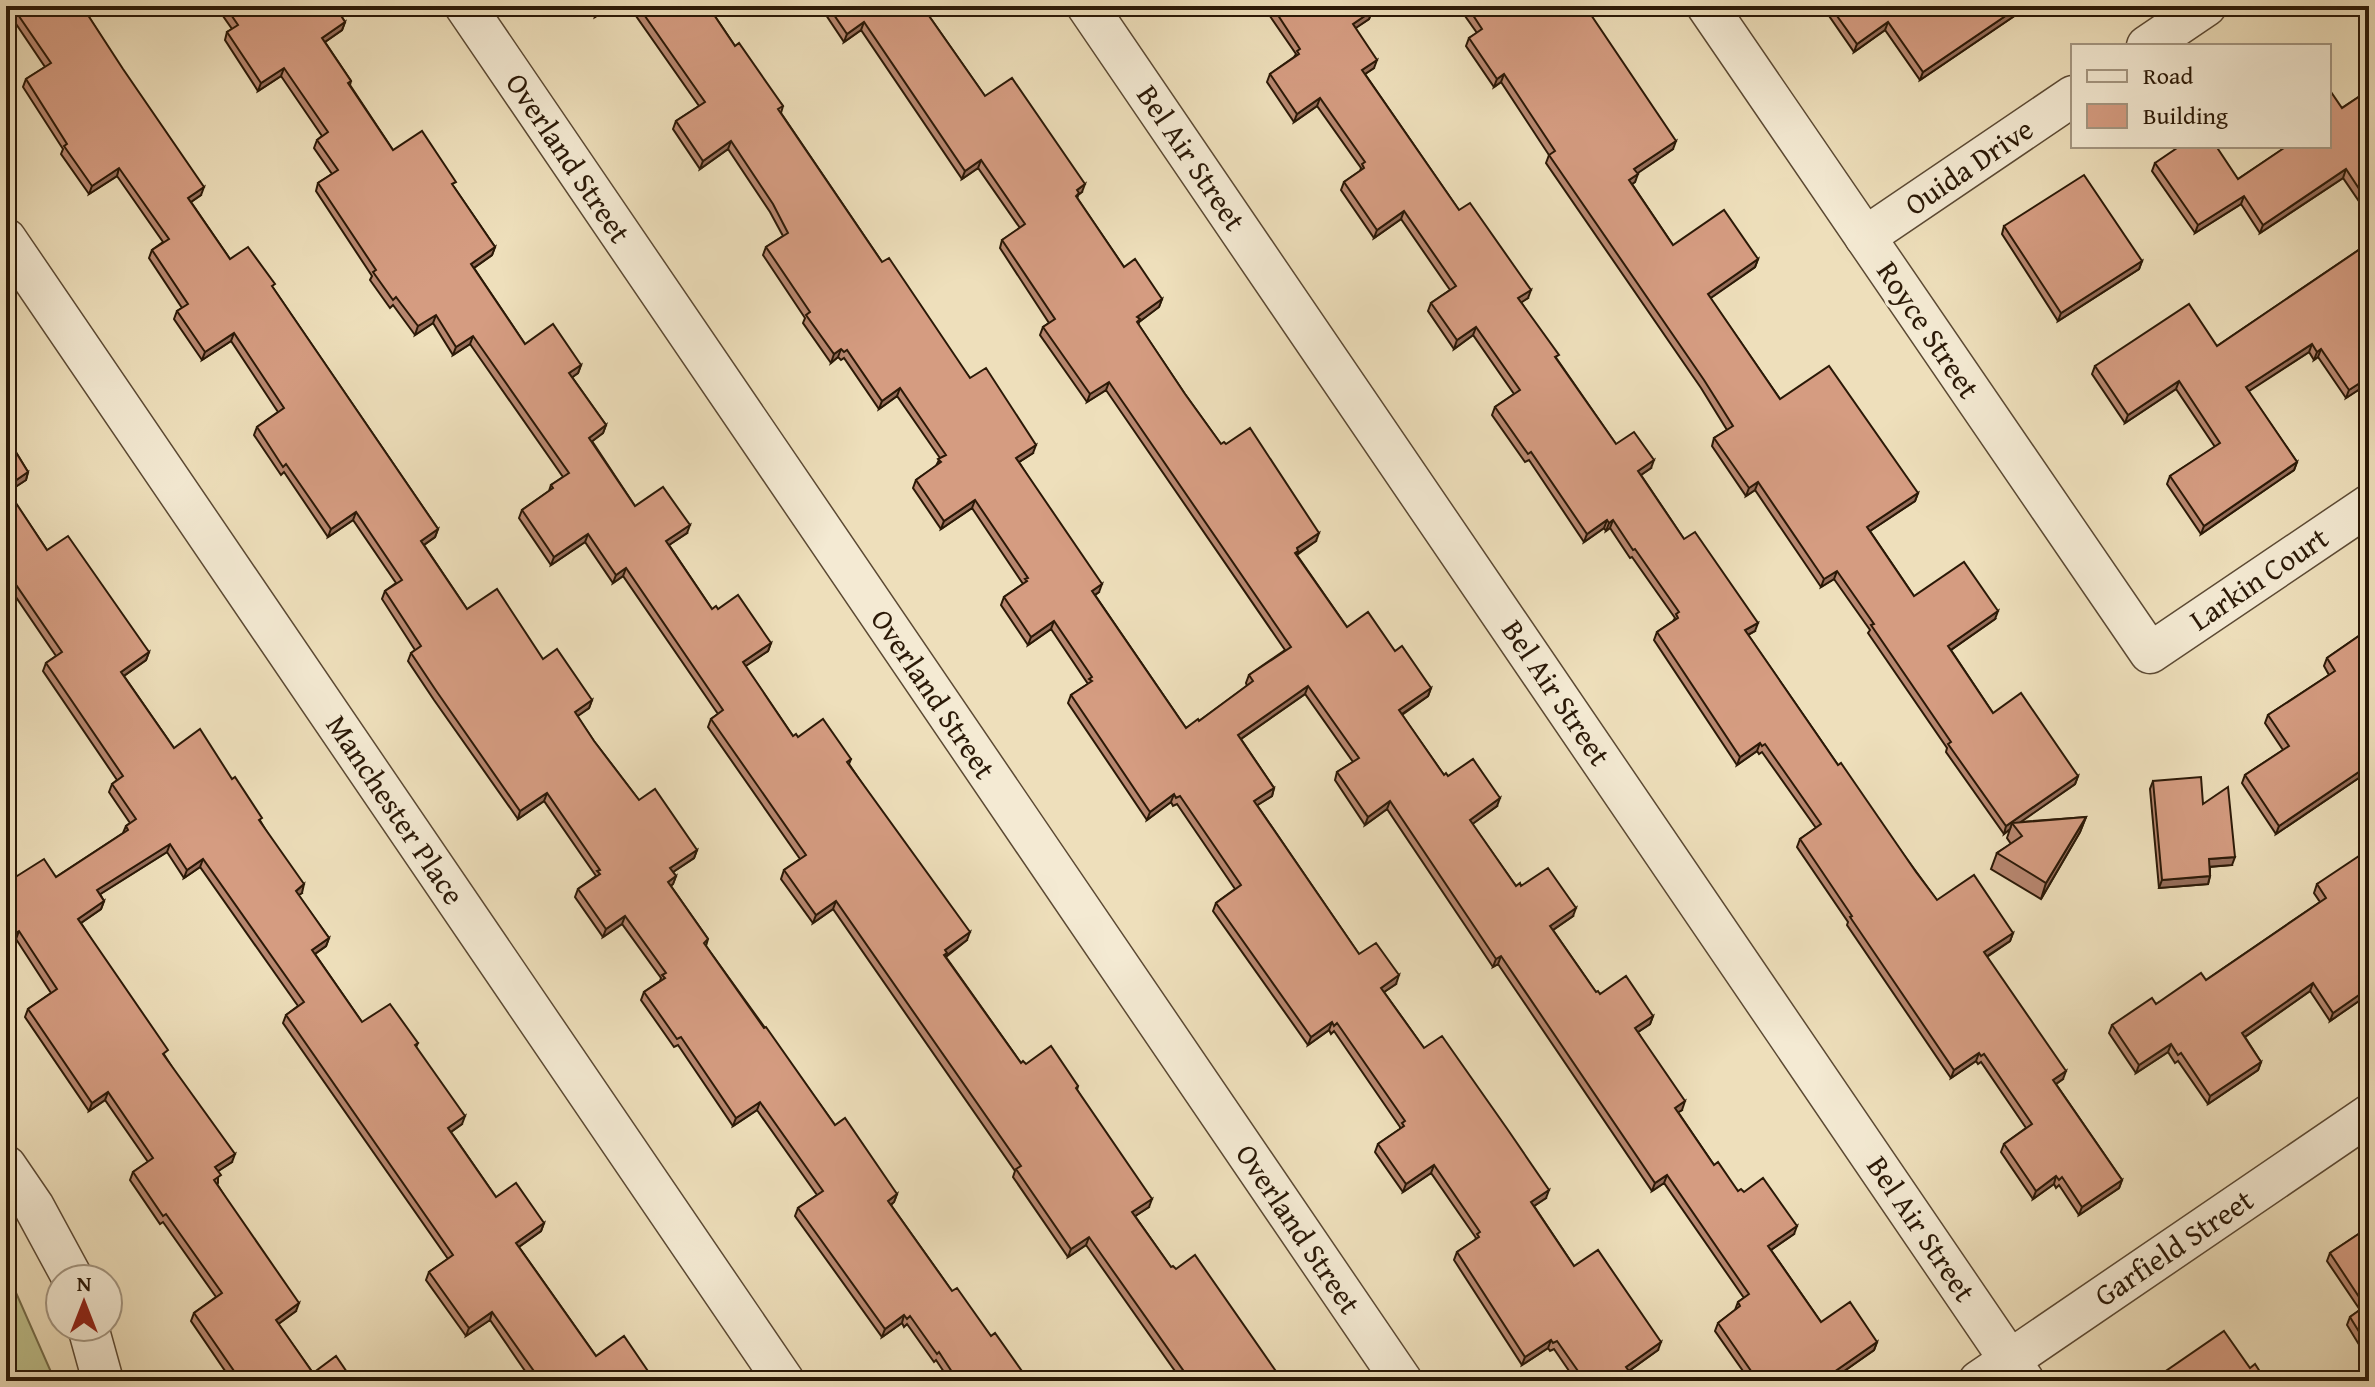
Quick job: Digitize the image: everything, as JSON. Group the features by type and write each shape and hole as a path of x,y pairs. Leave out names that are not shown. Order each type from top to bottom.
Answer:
{"street":[{"name":"Overland Street","path":"465,6 1402,1381"},
{"name":"Bel Air Street","path":"1087,6 2005,1374"},
{"name":"Royce Street","path":"1707,6 2150,653"},
{"path":"2150,44 2206,6"},
{"name":"Ouida Drive","path":"1865,237 2071,97"},
{"name":"Manchester Place","path":"6,239 784,1381"},
{"name":"Larkin Court","path":"2150,653 2369,505"},
{"name":"Garfield Street","path":"2005,1374 2369,1115"},
{"path":"6,1166 34,1207 64,1263"},
{"path":"92,1343 103,1381"}],"green space":[{"path":"6,1270 55,1381 6,1381"}],"building":[{"path":"12,6 82,6 204,187 188,198 230,259 248,247 438,529 421,541 467,609 497,589 543,659 557,649 592,700 575,712 639,800 655,789 697,850 670,868 676,876 668,882 708,939 704,943 835,1125 845,1118 897,1194 888,1201 952,1291 957,1288 991,1336 995,1333 1029,1381 958,1381 910,1316 907,1319 904,1315 885,1329 798,1208 823,1191 760,1102 736,1118 681,1037 677,1039 644,992 665,978 662,975 666,973 625,916 606,929 578,889 600,874 597,871 600,870 547,793 520,811 411,653 421,646 385,591 402,580 356,512 331,529 286,464 283,467 257,427 284,408 234,333 205,352 177,311 188,304 152,250 169,239 119,168 92,186 64,146 67,144 26,79 51,63"},
{"path":"225,6 335,6 345,22 322,38 351,81 348,83 393,150 422,131 456,182 452,184 495,247 471,264 525,344 553,324 581,365 569,373 606,425 589,438 635,506 663,487 690,525 666,541 712,609 716,606 718,609 738,595 771,643 743,662 793,736 796,734 798,737 823,719 851,759 847,762 970,932 945,950 947,953 944,955 1021,1063 1026,1064 1051,1046 1152,1199 1132,1212 1171,1267 1176,1269 1195,1255 1280,1377 1274,1381 1189,1381 1089,1237 1071,1249 1016,1169 1021,1166 836,901 816,915 784,870 806,855 711,719 723,710 626,568 616,575 588,534 554,557 522,510 569,473 473,336 456,347 436,315 418,326 396,297 393,300 318,183 338,170 317,140 328,132 284,68 261,83 227,32 238,25"},
{"path":"638,6 708,6 735,46 739,43 783,106 778,109 882,262 889,258 970,378 986,368 1036,445 1016,458 1102,584 1092,591 1186,728 1253,681 1249,675 1291,647 1109,382 1090,394 1043,327 1055,319 1002,240 1025,224 981,160 965,171 864,22 847,34 828,6 922,6 985,96 1012,78 1085,184 1077,190 1079,193 1076,196 1124,267 1135,259 1162,299 1137,317 1140,319 1137,322 1185,394 1221,444 1226,444 1250,428 1319,533 1297,548 1295,553 1347,627 1368,612 1395,651 1402,646 1431,688 1399,710 1444,775 1446,773 1448,776 1473,759 1500,798 1470,820 1516,886 1520,883 1521,886 1548,868 1576,908 1550,926 1596,992 1600,994 1626,976 1653,1016 1635,1028 1685,1101 1675,1108 1714,1165 1718,1162 1738,1191 1741,1189 1744,1192 1763,1178 1797,1226 1768,1246 1821,1322 1850,1302 1877,1342 1821,1381 1792,1381 1787,1374 1776,1381 1758,1381 1718,1323 1740,1306 1738,1302 1749,1294 1667,1175 1655,1183 1501,956 1496,959 1390,801 1368,817 1337,772 1359,758 1308,686 1238,735 1274,788 1254,801 1359,954 1376,943 1399,975 1381,988 1424,1048 1442,1036 1508,1130 1549,1190 1531,1202 1574,1266 1598,1250 1661,1342 1626,1367 1636,1381 1585,1381 1557,1341 1553,1343 1551,1340 1525,1357 1457,1252 1479,1237 1477,1234 1480,1232 1434,1165 1406,1184 1378,1144 1404,1126 1402,1123 1405,1121 1337,1023 1334,1026 1332,1022 1311,1037 1216,903 1241,885 1180,796 1176,798 1174,794 1150,812 1071,695 1092,681 1089,679 1092,677 1054,621 1031,637 1004,597 1028,578 975,500 944,521 916,480 946,455 900,388 882,401 847,350 844,352 841,349 834,354 806,315 810,312 766,247 788,233 773,204 731,141 703,161 676,121 705,102"},
{"path":"1272,6 1369,6 1372,11 1353,24 1377,60 1362,70 1459,210 1470,203 1531,290 1518,298 1616,444 1634,432 1654,460 1638,471 1684,539 1695,532 1758,623 1745,630 1838,765 1841,763 1937,900 1974,875 2013,933 1984,952 2066,1071 2053,1080 2122,1180 2082,1207 2062,1177 2059,1180 2056,1176 2036,1191 2004,1144 2032,1124 1984,1054 1981,1056 1979,1053 1954,1070 1800,839 1821,824 1765,744 1762,746 1760,743 1740,757 1657,632 1678,618 1676,614 1679,612 1613,520 1609,523 1607,520 1587,534 1531,452 1528,454 1495,407 1520,390 1476,327 1457,340 1431,303 1456,286 1404,211 1377,230 1344,182 1364,168 1362,164 1365,162 1320,98 1297,114 1270,74 1299,54 1297,51 1300,49"},
{"path":"1467,6 1585,6 1676,141 1634,169 1638,174 1629,180 1673,245 1724,210 1758,259 1708,294 1780,399 1829,366 1918,493 1867,527 1914,596 1964,562 1998,611 1948,646 1993,713 2021,693 2078,776 2006,826 1948,744 1951,742 1837,571 1824,579 1758,482 1749,488 1714,438 1733,426 1549,155 1555,151 1504,74 1497,79 1469,38 1482,29"},
{"path":"1830,6 2020,6 1923,72 1888,22 1857,44"},
{"path":"2369,90 2369,204 2346,169 2263,225 2244,196 2198,225 2155,163 2177,148 2217,148 2238,179 2284,148 2331,148 2331,92 2342,108"},
{"path":"2084,175 2142,261 2061,313 2004,226"},
{"path":"2369,243 2369,377 2349,390 2321,349 2317,352 2312,344 2246,387 2297,462 2204,526 2170,476 2220,443 2179,381 2128,415 2095,366 2189,304 2217,346"},
{"path":"6,436 28,472 6,487"},
{"path":"6,488 47,550 68,536 149,652 121,672 174,748 200,729 232,779 235,777 262,818 259,820 304,884 296,891 329,938 312,950 362,1022 390,1004 465,1116 448,1128 496,1197 516,1183 544,1223 516,1243 596,1356 624,1336 652,1377 647,1381 541,1381 492,1312 469,1328 429,1272 453,1255 286,1015 304,1002 203,859 187,870 170,844 97,890 104,901 78,919 168,1050 163,1054 235,1154 215,1167 221,1175 214,1180 299,1303 276,1320 313,1373 336,1356 353,1381 241,1381 194,1313 222,1293 133,1172 153,1158 108,1092 92,1103 28,1009 57,989 19,931 6,939 6,883 44,859 56,877 128,830 126,826 136,819 112,784 123,776 46,663 62,652 12,579 9,581 6,576"},
{"path":"2369,629 2369,765 2279,826 2245,775 2289,746 2268,715 2335,671 2327,658"},
{"path":"6,756 13,765 6,771"},
{"path":"2201,777 2203,804 2228,787 2235,857 2209,859 2210,876 2162,880 2153,781"},
{"path":"2086,817 2046,883 1997,853 2022,836 2012,823"},
{"path":"2359,856 2362,862 2369,858 2369,988 2333,1013 2313,983 2242,1033 2261,1062 2210,1096 2181,1053 2178,1055 2171,1044 2139,1065 2112,1025 2152,998 2156,1004 2201,973 2206,980 2326,898 2317,884"},
{"path":"2369,1227 2369,1348 2350,1317 2365,1306 2330,1253"},
{"path":"2224,1331 2250,1368 2255,1364 2266,1381 2165,1381 2160,1375"}]}
